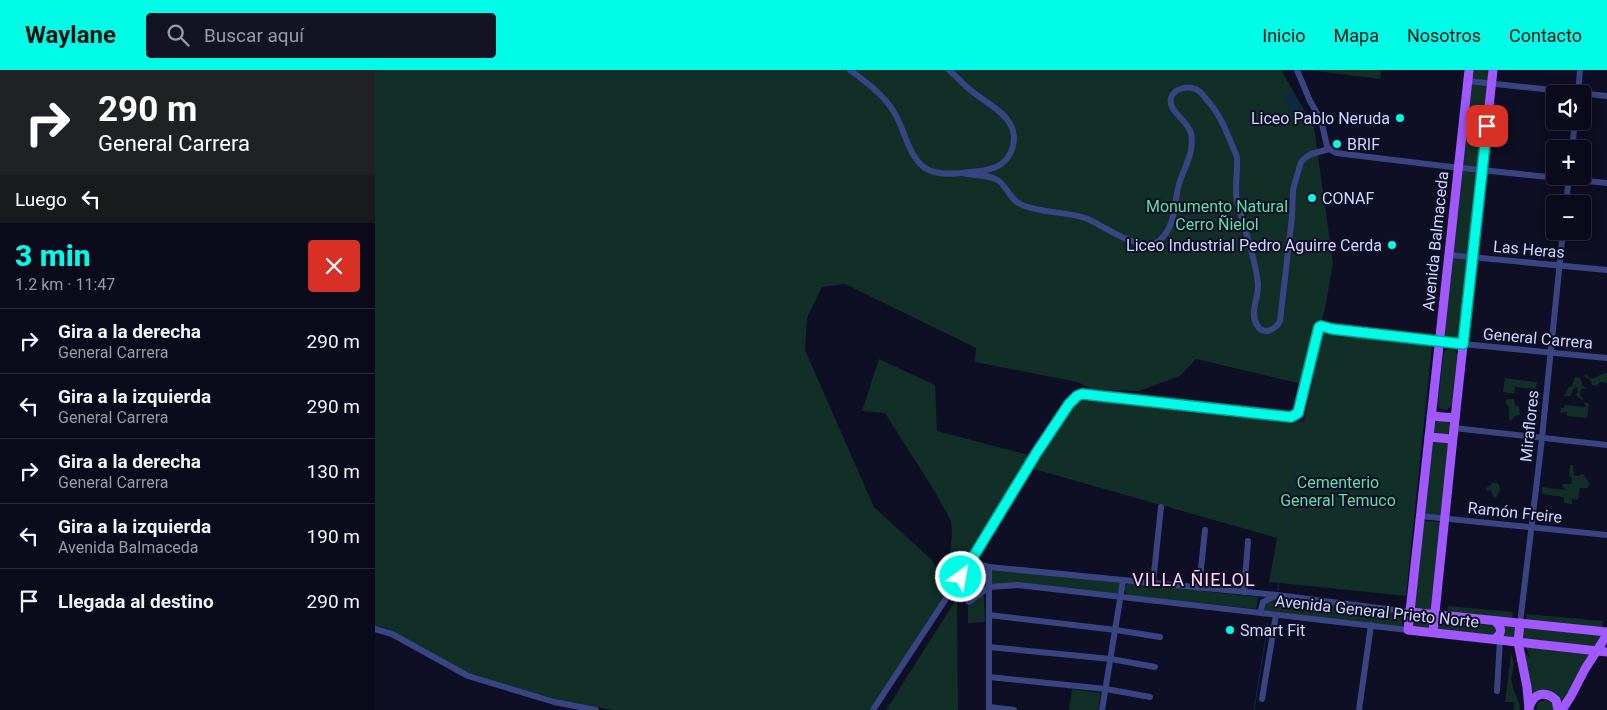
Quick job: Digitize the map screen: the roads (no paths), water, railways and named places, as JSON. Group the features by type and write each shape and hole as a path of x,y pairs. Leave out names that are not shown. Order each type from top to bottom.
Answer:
{"main road":[{"name":"Avenida Balmaceda","path":"1408,630 1469,70"},
{"path":"1433,632 1453,428 1493,70"},
{"path":"1431,416 1455,418"},
{"path":"1429,437 1452,439"},
{"name":"Avenida General Prieto Norte","path":"1410,612 1607,633"},
{"path":"1495,620 1501,631 1497,640"},
{"path":"1520,623 1518,642 1527,688 1529,710"},
{"name":"Avenida General Prieto Norte","path":"1408,630 1607,652"},
{"path":"1560,710 1571,696 1585,668 1607,633"},
{"path":"1529,710 1534,698 1543,694 1549,694 1554,698 1560,710"}],"street":[{"path":"851,70 870,85 893,110 913,154 926,168 934,172 963,173 990,177 1000,181 1010,196 1023,206 1088,219 1123,237 1147,245 1161,240 1169,228 1179,184 1191,148 1191,133 1185,122 1172,108 1171,97 1179,90 1187,87 1200,91 1216,109 1237,158 1237,198 1242,221 1255,260 1258,286 1255,320 1257,326 1264,331 1276,328 1280,321 1292,217 1293,190 1301,162 1311,154 1329,149"},
{"path":"949,70 969,90 1001,113 1009,122 1013,132 1014,145 1008,160 995,168 963,173"},
{"path":"1297,70 1310,101 1321,120 1325,142 1333,152 1546,176"},
{"path":"1579,85 1580,70"},
{"path":"1467,81 1546,90"},
{"path":"1591,94 1607,96"},
{"path":"1591,181 1607,183"},
{"name":"Miraflores","path":"1520,623 1542,438 1562,240"},
{"name":"Las Heras","path":"1449,255 1607,270"},
{"name":"General Carrera","path":"970,562 1037,452 1069,404 1082,394 1291,417 1298,413 1314,345 1319,327 1321,326 1439,342 1607,358"},
{"path":"1453,428 1607,445"},
{"path":"1153,583 1161,507"},
{"name":"Ramón Freire","path":"1420,516 1607,535"},
{"path":"1199,588 1205,530"},
{"path":"1244,592 1248,541"},
{"path":"873,710 970,562"},
{"name":"Avenida General Prieto Norte","path":"970,562 989,568 1244,592 1410,612"},
{"path":"989,568 989,709 1014,710"},
{"path":"1102,710 1123,581"},
{"name":"Avenida General Prieto Norte","path":"989,587 1017,585 1408,630"},
{"path":"969,602 989,587"},
{"path":"1260,613 1265,600 1277,596"},
{"path":"989,615 1160,637"},
{"path":"1262,699 1275,615"},
{"path":"1359,710 1371,626"},
{"path":"375,629 392,634 467,676 553,702 595,710"},
{"path":"1497,640 1497,691"},
{"path":"989,647 1111,660 1155,667"},
{"path":"989,677 1106,689 1150,697"}],"water":[{"path":"1292,91 1304,113 1295,118 1283,96"}],"waterway":[{"path":"1314,362 1322,331"},
{"path":"1298,458 1306,392"},
{"path":"1289,515 1297,463"},
{"path":"1278,590 1288,522"},
{"path":"1254,710 1268,623"}],"place":[{"name":"Liceo Pablo Neruda","path":"1400,118"},
{"name":"BRIF","path":"1337,144"},
{"name":"CONAF","path":"1312,198"},
{"name":"Liceo Industrial Pedro Aguirre Cerda","path":"1392,245"},
{"name":"Smart Fit","path":"1230,630"}],"district":[{"name":"VILLA ÑIELOL","path":"1194,580"}],"park label":[{"name":"Monumento Natural Cerro Ñielol","path":"1217,215"},
{"name":"Cementerio General Temuco","path":"1338,491"}]}
